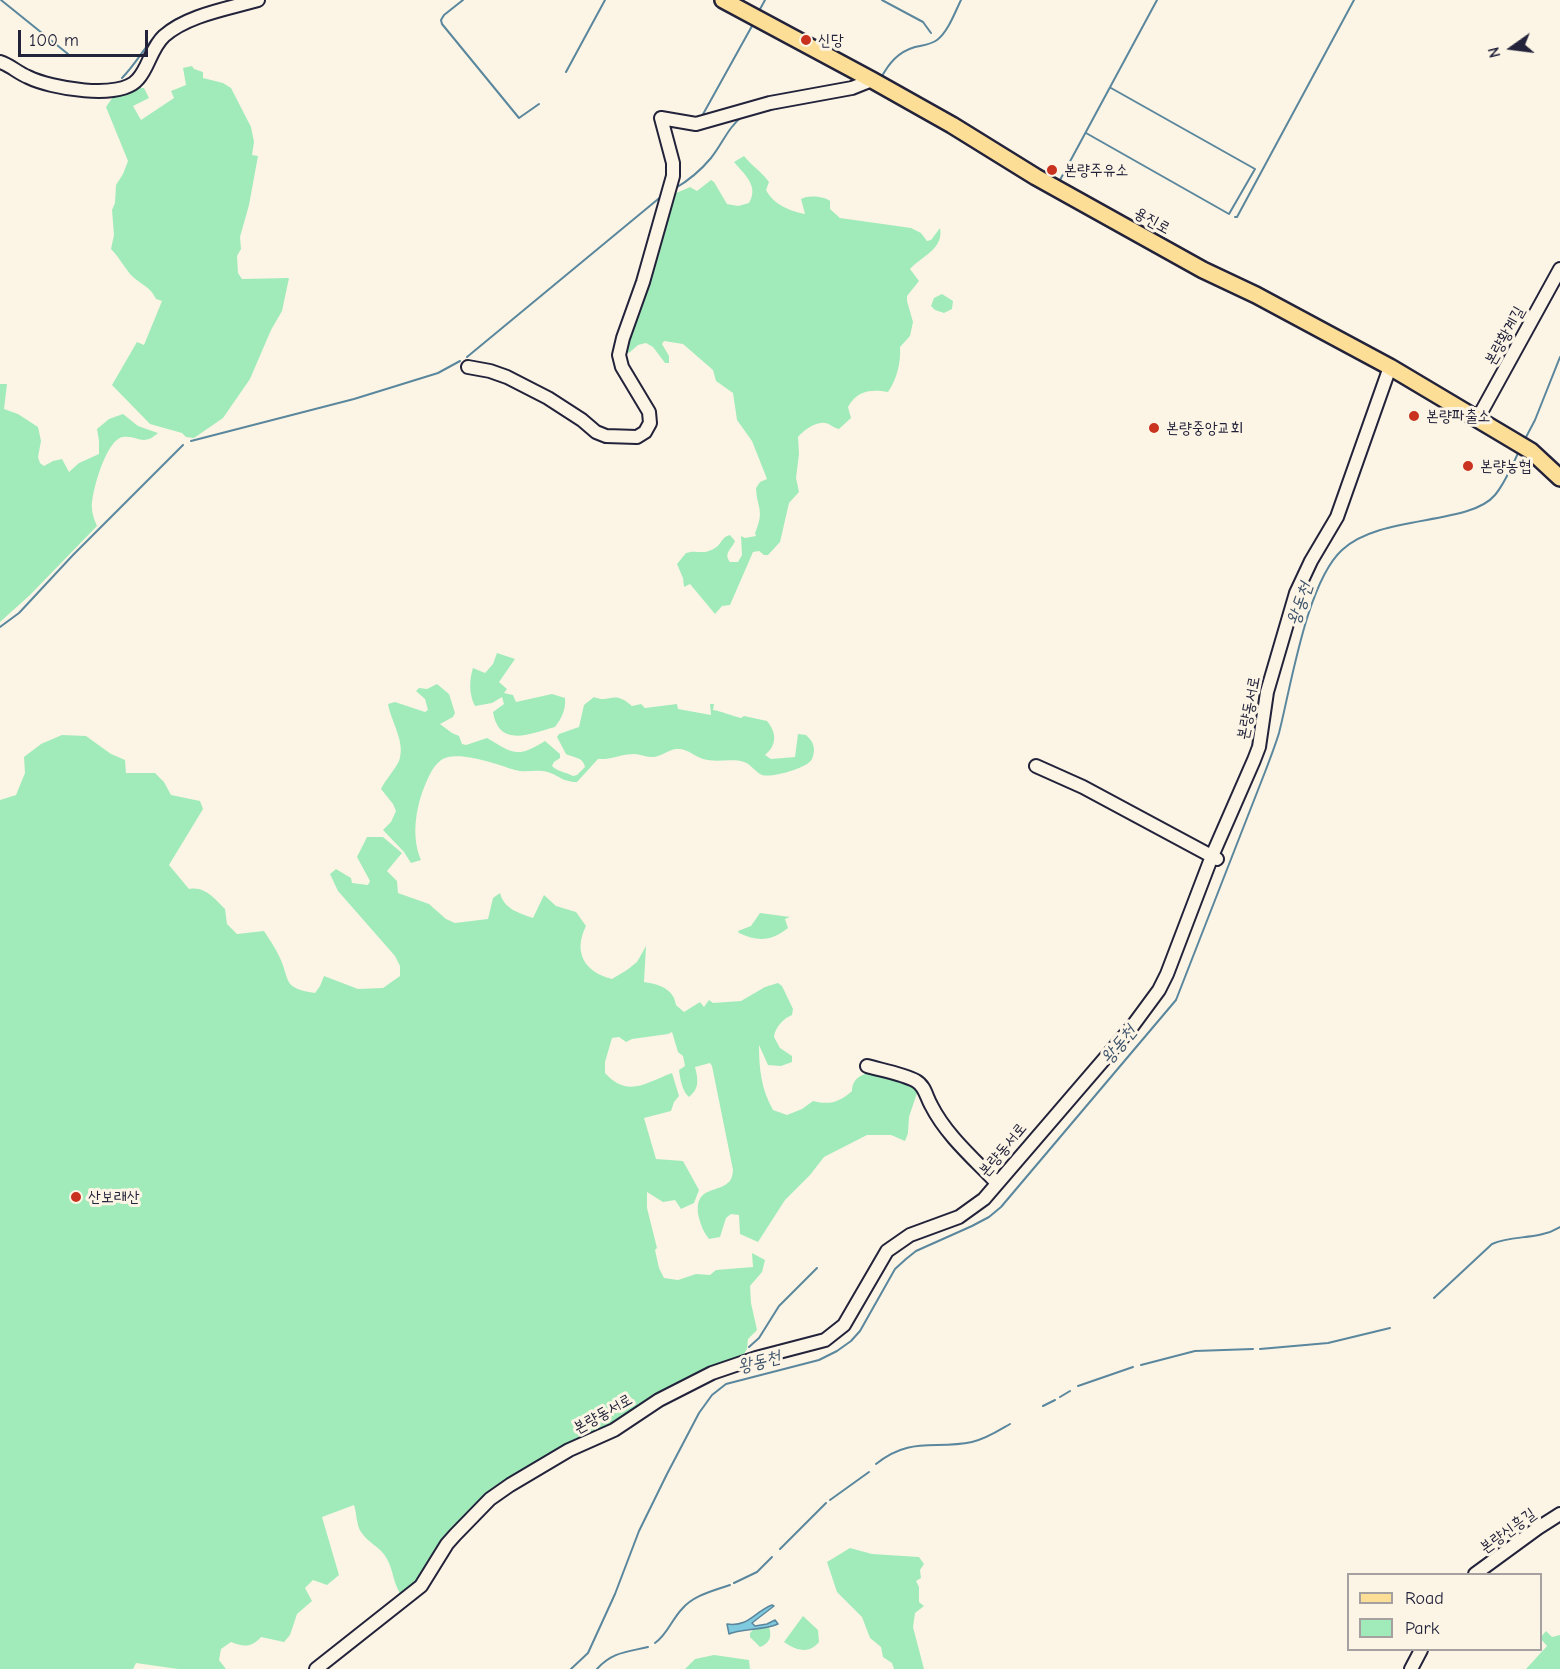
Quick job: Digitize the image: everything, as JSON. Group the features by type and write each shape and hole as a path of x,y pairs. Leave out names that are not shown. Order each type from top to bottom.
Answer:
{"main road":[{"name":"용진로","path":"723,0 872,80 952,125 1036,177 1182,258 1390,367 1514,440 1560,478"}],"street":[{"path":"0,62 27,77 49,85 113,91 138,80 163,37 184,23 258,0"},
{"path":"468,367 490,371 538,393 582,420 596,432 606,436 637,437 645,432 650,423 649,412 622,367 619,355 643,282 673,176 673,163 661,118 696,124 770,104 852,88 872,80"},
{"name":"본량황계길","path":"1478,418 1560,269"},
{"name":"본량동서로","path":"316,1669 422,1586 447,1544 490,1499 541,1466 614,1430 659,1400 700,1378 745,1361 825,1340 844,1325 887,1251 910,1235 959,1217 984,1198 1131,1028 1159,990 1167,974 1259,747 1267,692 1296,593 1311,561 1338,517 1390,367"},
{"path":"1036,766 1083,787 1214,857"},
{"path":"867,1066 917,1082 926,1092 939,1119 960,1145 997,1183"},
{"name":"본량신흥길","path":"1478,1573 1560,1514"},
{"path":"1411,1669 1420,1651"}],"green space":[{"path":"192,66 203,72 203,78 223,83 231,88 251,127 254,142 252,155 258,156 249,205 240,237 241,249 237,256 238,273 242,279 289,278 282,311 271,330 250,379 223,418 194,438 150,424 112,385 137,342 144,345 162,301 156,299 132,276 111,249 114,235 112,210 115,203 116,185 128,161 106,107 115,94 144,88 149,98 133,106 141,120 174,98 171,91 186,85 183,68"},
{"path":"744,156 769,182 766,190 769,195 788,209 805,214 801,199 820,197 830,201 830,209 840,218 911,228 921,233 927,241 931,240 940,228 940,235 939,241 931,252 910,269 919,281 907,296 913,322 910,336 900,347 900,359 894,382 888,392 870,391 856,397 848,407 851,418 839,429 827,423 821,423 806,429 798,437 799,454 796,478 799,492 789,503 780,542 768,555 759,551 753,552 730,605 722,606 715,614 690,584 684,587 677,564 686,553 711,550 730,535 735,541 727,556 730,562 738,562 742,555 741,536 745,538 756,536 760,514 756,488 760,482 767,479 752,441 737,420 733,393 716,381 713,370 683,344 664,341 662,344 669,356 669,363 665,363 653,347 646,343 638,345 629,353 626,350 674,194 690,187 697,191 711,180 727,204 738,206 749,203 752,197 752,186 734,162"},
{"path":"942,294 953,301 952,309 944,313 931,306 934,298"},
{"path":"0,384 7,384 4,409 18,414 38,427 41,441 38,457 44,466 62,459 69,472 79,463 99,454 97,429 109,419 123,414 138,426 158,433 144,440 123,437 111,447 101,468 92,501 97,526 30,595 0,622"},
{"path":"497,653 515,659 499,682 507,689 504,693 513,695 516,702 552,694 565,698 563,713 555,727 526,735 509,734 502,731 496,723 493,712 504,704 502,697 492,703 475,706 470,687 473,668 485,673 493,664"},
{"path":"437,684 449,694 455,713 453,717 440,724 459,736 462,744 466,745 487,738 509,750 521,752 545,741 560,754 560,758 552,766 573,776 585,767 584,764 566,754 557,737 559,734 579,727 584,705 594,697 599,699 620,698 632,706 641,704 645,708 677,704 678,709 711,715 710,704 714,704 713,710 741,718 744,716 767,721 774,734 774,743 765,755 771,759 795,757 798,734 809,738 814,746 814,752 812,759 804,766 789,772 767,776 760,774 744,762 708,760 681,749 674,749 654,757 629,754 598,759 577,782 568,781 543,771 519,771 466,757 447,757 434,768 422,793 416,826 416,844 421,860 411,863 383,830 391,822 396,811 381,789 397,765 401,754 399,739 388,704 395,702 425,712 428,710 425,699 416,691 419,688 427,689"},
{"path":"62,735 86,736 111,754 125,760 126,773 155,773 164,782 171,795 200,801 203,809 169,865 189,889 205,891 225,909 227,924 237,934 264,931 283,964 289,982 304,991 315,993 324,976 358,989 383,988 400,976 400,966 395,956 338,891 330,874 336,869 351,878 352,883 368,885 370,881 357,857 367,837 383,837 402,853 387,871 397,881 398,893 429,904 446,919 455,923 488,919 493,898 500,893 509,907 533,918 544,895 556,906 576,912 586,926 581,944 584,960 588,966 602,976 612,979 627,970 637,962 646,946 644,982 655,984 669,991 676,1005 684,1012 700,1002 704,1007 709,1000 713,1003 741,1001 765,987 778,983 782,986 793,1009 792,1015 778,1026 774,1037 780,1048 792,1056 792,1062 781,1066 768,1065 759,1045 762,1078 773,1110 787,1115 802,1109 813,1101 829,1103 838,1100 852,1091 852,1086 859,1077 875,1072 916,1085 918,1090 909,1117 905,1141 891,1135 867,1135 824,1157 785,1200 758,1242 740,1234 739,1215 731,1214 726,1218 720,1237 709,1239 699,1218 700,1199 709,1191 727,1184 733,1170 712,1066 710,1063 695,1067 697,1083 689,1097 683,1088 679,1073 679,1070 685,1066 683,1056 678,1052 672,1032 626,1042 619,1037 612,1038 605,1062 605,1073 613,1081 629,1087 637,1086 672,1073 679,1096 671,1111 644,1118 656,1159 683,1161 699,1190 694,1203 681,1209 675,1200 663,1202 647,1192 647,1208 657,1248 655,1250 664,1278 678,1280 696,1274 710,1275 716,1270 753,1267 752,1253 765,1260 762,1272 750,1286 757,1330 748,1339 747,1349 742,1357 626,1418 568,1444 507,1480 403,1597 384,1555 361,1532 354,1505 322,1517 339,1575 327,1585 313,1580 305,1588 312,1601 297,1614 290,1635 284,1642 261,1637 251,1645 244,1646 231,1642 221,1649 219,1660 226,1669 178,1669 136,1663 133,1669 0,1669 0,800 16,795 25,773 24,757 41,744"},
{"path":"760,913 790,917 785,919 788,928 776,936 765,939 752,938 739,933 738,931 751,926"},
{"path":"850,1548 872,1554 919,1557 924,1564 920,1570 921,1578 916,1581 919,1587 919,1602 924,1606 915,1613 913,1627 924,1669 894,1669 892,1663 883,1657 881,1647 870,1638 862,1617 837,1592 827,1562"},
{"path":"803,1616 818,1630 819,1642 806,1650 797,1649 784,1642"},
{"path":"769,1627 769,1639 760,1647 750,1637 750,1633 753,1630"},
{"path":"1546,1631 1552,1637 1560,1635 1560,1669 1526,1669 1547,1646 1542,1640 1542,1636"},
{"path":"714,1655 749,1660 750,1669 685,1669 695,1659"}],"water":[{"path":"772,1605 774,1606 752,1623 755,1626 775,1620 778,1624 729,1634 727,1624 746,1621"}],"waterway":[{"path":"1,0 68,54"},
{"path":"463,0 444,15 441,20 442,24 519,118 539,104"},
{"path":"566,72 605,0"},
{"path":"759,11 765,0"},
{"path":"882,0 923,22 931,33"},
{"path":"881,78 899,55 909,49 937,40 945,32 961,0"},
{"path":"1060,180 1157,0"},
{"path":"1235,217 1354,0"},
{"path":"122,78 157,34 174,20 185,16"},
{"path":"702,116 752,26"},
{"path":"1086,133 1229,214 1255,169 1111,88"},
{"path":"752,114 779,108"},
{"path":"674,189 699,171 733,125 743,116"},
{"path":"467,357 663,195"},
{"name":"왕동천","path":"1524,441 1535,420 1560,357"},
{"path":"191,441 354,399 438,373 460,361"},
{"path":"0,627 19,613 73,555 183,445"},
{"name":"왕동천","path":"571,1669 588,1653 615,1594 639,1531 699,1413 712,1395 726,1384 819,1360 851,1341 860,1331 895,1269 916,1251 972,1226 1001,1207 1176,1000 1274,748 1302,636 1319,585 1330,565 1342,550 1358,539 1378,531 1445,517 1483,505 1499,490 1519,451"},
{"path":"1434,1298 1492,1244 1543,1234 1560,1227"},
{"path":"749,1347 759,1338 779,1306 817,1268"},
{"path":"1260,1349 1328,1343 1390,1328"},
{"path":"1141,1365 1195,1351 1253,1349"},
{"path":"1078,1386 1133,1367"},
{"path":"1060,1397 1070,1391"},
{"path":"1043,1406 1055,1400"},
{"path":"876,1464 889,1455 912,1447 977,1441 1010,1424"},
{"path":"830,1500 869,1472"},
{"path":"780,1549 826,1503"},
{"path":"734,1583 757,1572 772,1557"},
{"path":"655,1643 663,1636 678,1613 692,1600 730,1585"},
{"path":"597,1669 614,1656 648,1647"}],"place":[{"name":"신당","path":"806,40"},
{"name":"본량주유소","path":"1052,170"},
{"name":"본량파출소","path":"1414,416"},
{"name":"본량중앙교회","path":"1154,428"},
{"name":"본량농협","path":"1468,466"},
{"name":"산보래산","path":"76,1197"}]}
